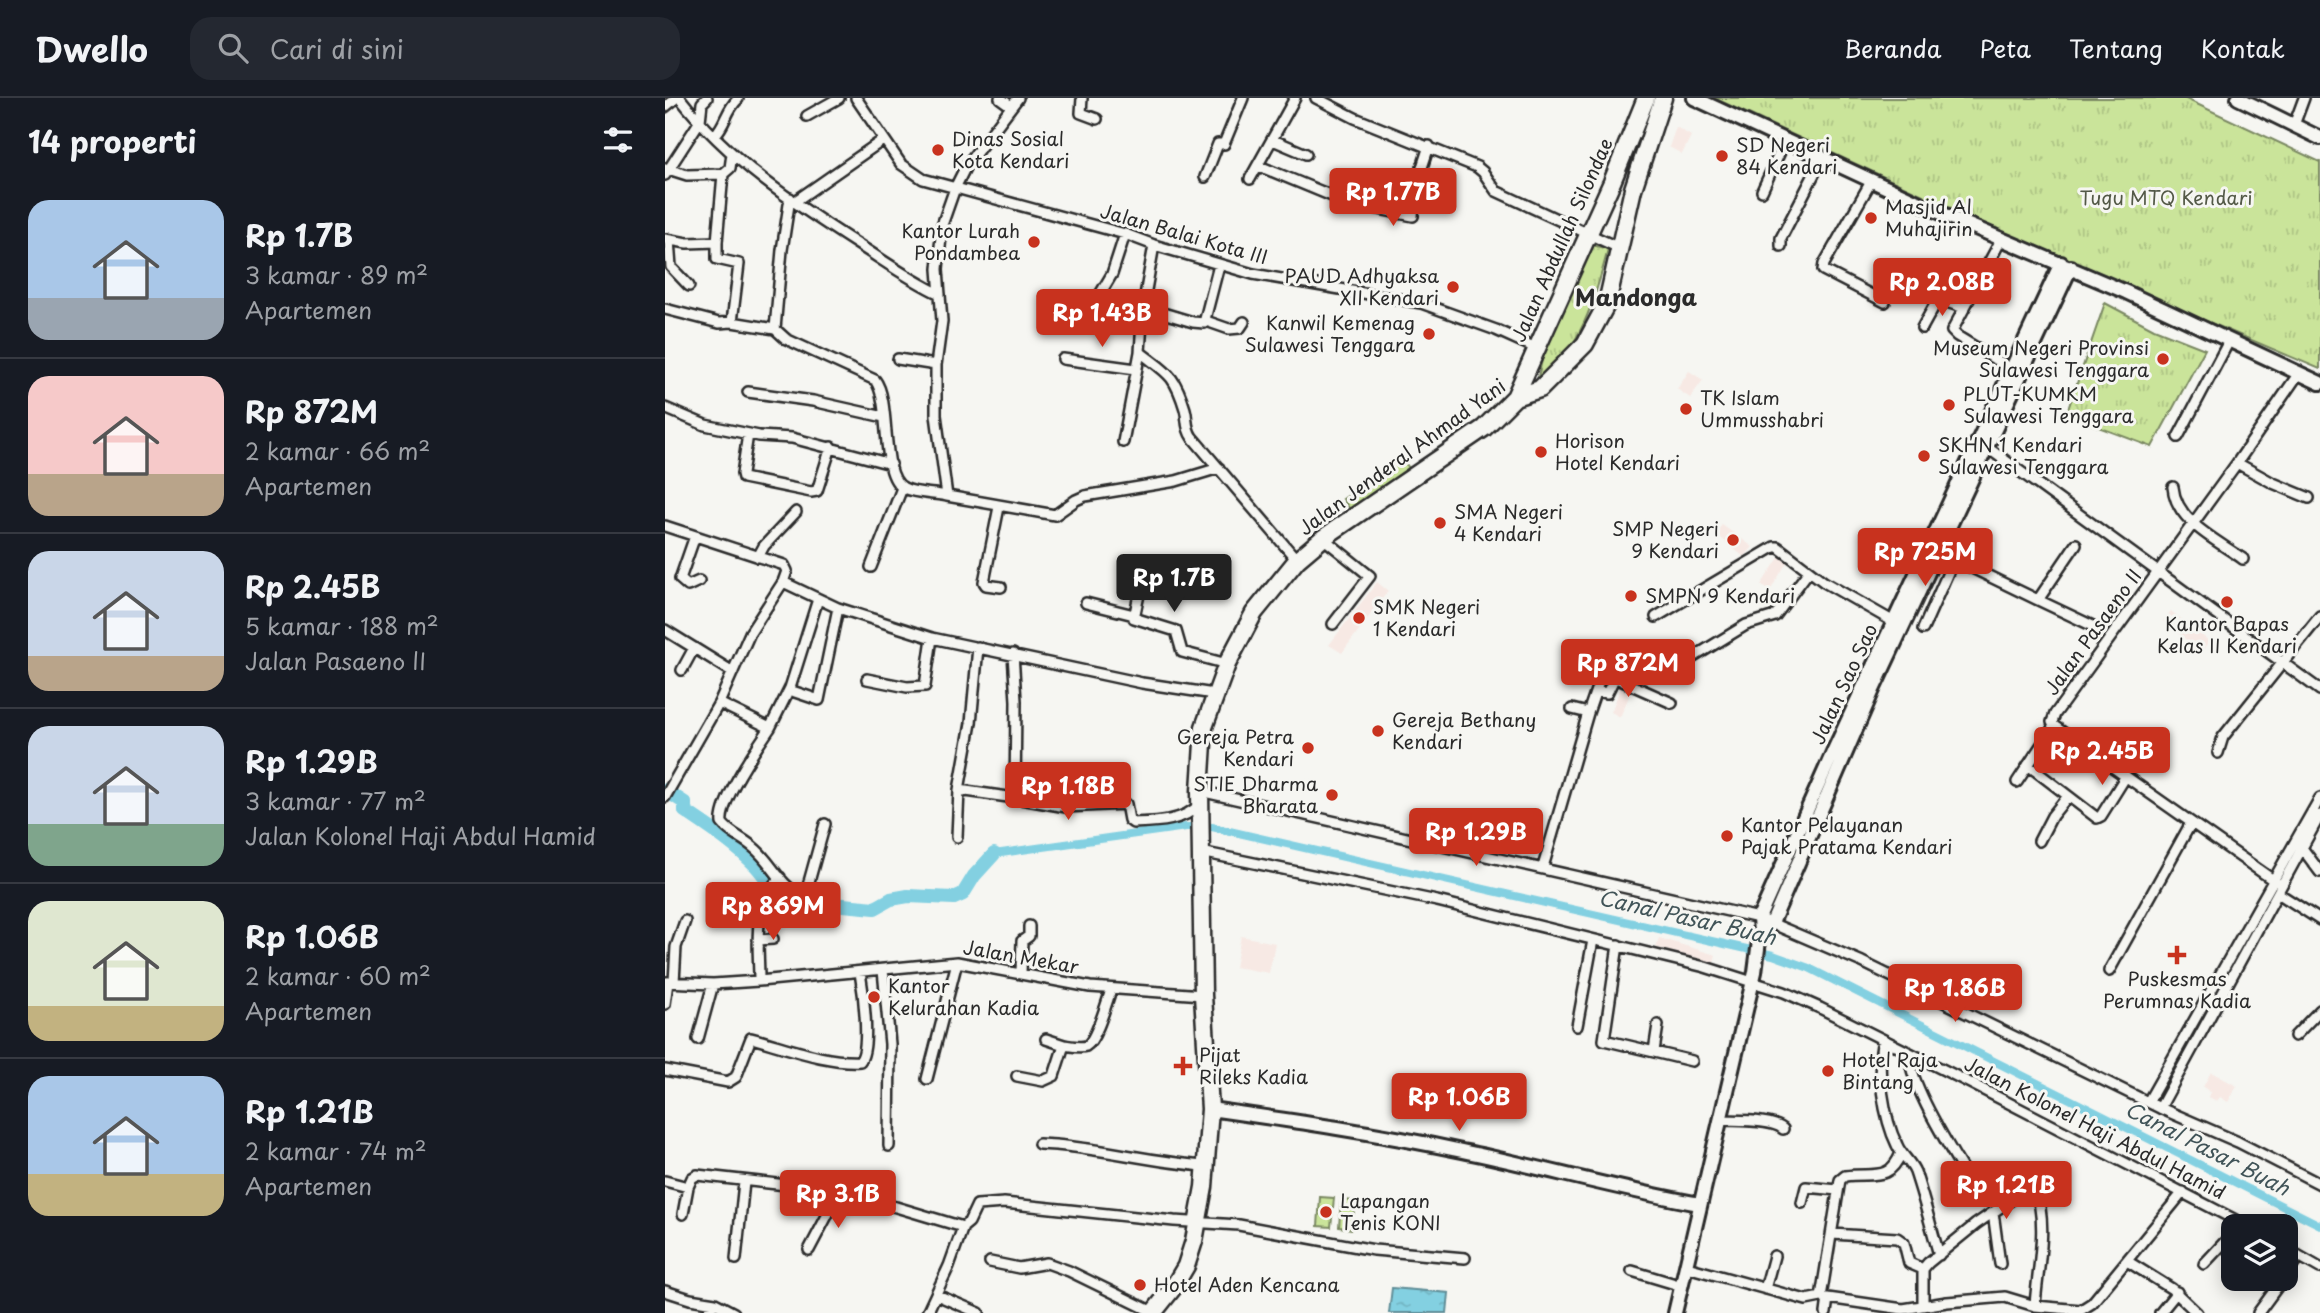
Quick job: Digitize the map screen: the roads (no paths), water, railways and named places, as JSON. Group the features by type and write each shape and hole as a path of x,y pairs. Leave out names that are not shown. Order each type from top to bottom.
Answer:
{"highway":[{"name":"Jalan Abdullah Silondae","path":"1515,397 1589,234 1646,98"},
{"name":"Jalan Jenderal Ahmad Yani","path":"1153,1312 1173,1288 1186,1266 1199,1221 1205,1166 1210,1109 1203,995 1200,803 1204,727 1214,694 1254,601 1297,560 1323,538 1484,428 1515,397 1540,389 1585,344 1607,303 1633,189 1663,98"},
{"path":"1525,374 1540,389"}],"street":[{"path":"807,116 839,98"},
{"name":"Jalan Balai Kota III","path":"856,98 901,164 923,179 1125,234 1219,265 1292,282 1420,303 1496,330 1538,349"},
{"path":"947,496 936,415 936,365 942,321 938,269 942,225 954,188 966,166 1015,102 1000,98"},
{"path":"1082,98 1081,113 1097,119"},
{"path":"1205,177 1217,144 1224,144 1243,98"},
{"path":"1250,180 1295,98"},
{"path":"1316,98 1355,118 1477,167 1496,191 1619,248"},
{"path":"1694,98 1952,218 2066,265 2320,383"},
{"path":"2294,125 2304,98"},
{"path":"715,135 725,125 729,109 738,99"},
{"path":"681,100 732,155 749,168 892,267 940,294"},
{"path":"665,107 681,100 705,101 700,121 666,171 687,175 749,168"},
{"path":"2247,100 2320,138"},
{"path":"1762,191 1786,139"},
{"path":"775,329 782,250 792,200 883,140"},
{"path":"1273,140 1306,154"},
{"path":"1259,166 1349,203 1413,216 1415,189 1429,146"},
{"path":"732,155 727,171 717,242 717,259 739,264 732,322"},
{"path":"1781,246 1781,238 1823,157"},
{"path":"1872,180 1823,269 1885,302"},
{"path":"1087,317 1112,274 1125,234"},
{"path":"2002,238 1952,331 2011,369"},
{"path":"689,286 671,267 667,239 687,243 717,242"},
{"path":"1123,442 1140,352 1143,307 1154,245"},
{"path":"1206,321 1219,265"},
{"name":"Jalan Sao Sao","path":"1759,918 2011,369 2066,265"},
{"name":"Jalan Sao Sao","path":"1761,933 1772,923 1873,690 1988,448 2066,265"},
{"path":"1922,328 1938,299 1964,308"},
{"path":"1143,307 1193,322 1202,324 1206,321 1232,329 1240,328 1244,322"},
{"path":"665,309 719,323 732,322 775,329 786,339 875,380 881,392 891,464 895,478 902,488 1055,515 1085,496 1175,481 1219,468"},
{"path":"2178,437 2229,341"},
{"path":"1140,352 1174,379 1184,408 1188,431 1297,560"},
{"path":"898,359 936,365"},
{"path":"1063,359 1136,369"},
{"name":"Jalan Pasaeno II","path":"2299,373 2055,714 2052,722 2320,920"},
{"path":"748,392 823,403 884,417"},
{"path":"665,408 705,425 748,434 792,438 891,464"},
{"path":"748,434 743,478 811,492 817,491 831,447"},
{"path":"1988,448 2320,690"},
{"path":"2237,463 2273,483 2309,498"},
{"path":"2173,486 2174,497 2183,514 2243,559"},
{"path":"871,567 902,488"},
{"path":"999,507 984,582 988,586 1001,587"},
{"path":"758,557 764,546 796,512"},
{"path":"665,526 786,566 787,575 750,633 719,703 665,797"},
{"path":"695,536 680,579 681,583 688,586 699,580"},
{"path":"1323,538 1370,576 1333,624"},
{"path":"2038,600 2076,544"},
{"path":"1656,617 1774,547 1782,549 1823,582 1894,622"},
{"path":"1940,552 2095,627"},
{"path":"1923,629 1954,559"},
{"path":"1134,615 1140,590 1137,562"},
{"path":"1692,658 1746,625 1775,615 1809,571"},
{"path":"783,582 838,608 932,638 1142,683 1214,694"},
{"path":"818,599 789,690 770,729 735,785 721,820 725,827 753,846 791,891 799,895 805,894 825,824"},
{"path":"1086,603 1134,615 1135,619 1176,631 1182,652 1227,664"},
{"path":"789,690 819,700 838,608"},
{"path":"2218,753 2223,737 2320,615"},
{"path":"665,629 733,672"},
{"path":"867,679 907,687 925,685 932,638"},
{"path":"682,670 694,648"},
{"path":"957,837 959,790 971,723 978,648"},
{"path":"1013,654 1016,701 1015,798"},
{"path":"1543,867 1607,658"},
{"path":"1596,691 1607,693 1614,679 1618,679 1672,703"},
{"path":"719,703 770,729"},
{"path":"1572,709 1588,713"},
{"path":"2017,782 2054,726"},
{"path":"2028,765 2099,818 2126,776"},
{"path":"959,790 1066,807 1126,804 1129,820 1133,823 1180,817 1190,813 1200,803 1543,867 1759,918 1862,962 2320,1184"},
{"path":"2039,841 2052,816 2069,796"},
{"path":"2160,1108 2278,887 2320,798"},
{"path":"2148,1102 2320,815"},
{"path":"2109,971 2191,823"},
{"name":"Jalan Kolonel Haji Abdul Hamid","path":"1201,847 1753,977 1820,1008 2223,1214"},
{"path":"2302,848 2320,873"},
{"path":"759,981 758,940 761,910 770,888 779,878"},
{"path":"1675,1313 1753,977 1761,933 1759,918"},
{"path":"665,1004 676,947 685,921"},
{"path":"1021,973 1022,941 1029,936 1029,926"},
{"path":"758,940 773,939"},
{"path":"1577,1026 1593,940"},
{"path":"1618,945 1603,1039 1692,1061"},
{"path":"927,1079 957,962"},
{"name":"Jalan Mekar","path":"669,982 713,984 759,981 957,962 1111,990 1203,995"},
{"path":"883,970 890,1044 889,1146"},
{"path":"665,1070 728,1082 736,1077 751,1038 814,1054 860,1061 865,1054 865,1016 860,972"},
{"path":"698,1039 713,984"},
{"path":"1046,1039 1064,1045 1089,1044 1111,990"},
{"path":"2295,1036 2320,1010"},
{"path":"1654,1051 1658,1026"},
{"path":"1883,1040 1879,1054 1879,1076 1893,1133 1901,1153 1916,1175 1940,1255"},
{"path":"1017,1076 1049,1080 1057,1071 1064,1045"},
{"path":"1910,1054 1911,1072 1967,1177"},
{"path":"1210,1109 1458,1150 1700,1204"},
{"path":"1720,1120 1754,1123 1770,1121 1783,1129"},
{"path":"1039,1143 1074,1146 1153,1161 1205,1166"},
{"path":"1826,1313 1825,1298 1840,1180 1845,1176 1888,1173 1896,1165 1901,1153"},
{"path":"683,1214 688,1187 692,1178 697,1175 804,1187 895,1207 963,1227"},
{"path":"665,1181 688,1187"},
{"path":"736,1259 744,1182"},
{"path":"1923,1306 1923,1269 1928,1263 1993,1212 2032,1187 2040,1206 2040,1250 2035,1306"},
{"path":"1803,1203 1805,1188 1838,1190"},
{"path":"1687,1267 1806,1300 1825,1298 1903,1311 1947,1302 2005,1297 2035,1306 2081,1310 2092,1303 2183,1192"},
{"path":"809,1250 838,1195"},
{"path":"927,1313 937,1295 963,1227 981,1203 1239,1225 1374,1250 1465,1258"},
{"path":"1993,1212 2000,1264"},
{"path":"1832,1234 1897,1238 1904,1243 1909,1263 1923,1269"},
{"path":"2204,1264 2221,1246"},
{"path":"1765,1289 1774,1256"},
{"path":"2299,1256 2320,1268"},
{"path":"2127,1261 2177,1292 2197,1313"},
{"path":"991,1262 1019,1268 1047,1263 1153,1312"},
{"path":"1632,1271 1682,1286"},
{"path":"665,1291 689,1299 715,1303 734,1313"},
{"path":"2258,1313 2274,1291"},
{"path":"2160,1313 2177,1292"},
{"path":"937,1295 979,1313"},
{"path":"707,1313 715,1303"}],"water":[{"path":"1392,1288 1449,1293 1447,1313 1389,1313"}],"waterway":[{"path":"665,790 685,803 685,811 748,858 787,906 822,903 875,908 891,899 908,896 954,898 963,894 974,876 994,854"},
{"name":"Canal Pasar Buah","path":"994,854 1186,827 1212,827 1773,955 1809,968 2320,1225"}],"place":[{"name":"Dinas Sosial Kota Kendari","path":"938,150"},
{"name":"SD Negeri 84 Kendari","path":"1722,156"},
{"name":"Masjid Al Muhajirin","path":"1871,218"},
{"name":"Kantor Lurah Pondambea","path":"1034,242"},
{"name":"PAUD Adhyaksa XII Kendari","path":"1453,287"},
{"name":"Kanwil Kemenag Sulawesi Tenggara","path":"1429,334"},
{"name":"Museum Negeri Provinsi Sulawesi Tenggara","path":"2163,359"},
{"name":"PLUT-KUMKM Sulawesi Tenggara","path":"1949,405"},
{"name":"TK Islam Ummusshabri","path":"1686,409"},
{"name":"Horison Hotel Kendari","path":"1541,452"},
{"name":"SKHN 1 Kendari Sulawesi Tenggara","path":"1924,456"},
{"name":"SMA Negeri 4 Kendari","path":"1440,523"},
{"name":"SMP Negeri 9 Kendari","path":"1733,540"},
{"name":"SMPN 9 Kendari","path":"1631,596"},
{"name":"Kantor Bapas Kelas II Kendari","path":"2227,602"},
{"name":"SMK Negeri 1 Kendari","path":"1359,618"},
{"name":"Gereja Bethany Kendari","path":"1378,731"},
{"name":"Gereja Petra Kendari","path":"1308,748"},
{"name":"STIE Dharma Bharata","path":"1332,795"},
{"name":"Kantor Pelayanan Pajak Pratama Kendari","path":"1727,836"},
{"name":"Puskesmas Perumnas Kadia","path":"2177,955"},
{"name":"Kantor Kelurahan Kadia","path":"874,997"},
{"name":"Pijat Rileks Kadia","path":"1183,1066"},
{"name":"Hotel Raja Bintang","path":"1828,1071"},
{"name":"Lapangan Tenis KONI","path":"1326,1212"},
{"name":"Hotel Aden Kencana","path":"1140,1285"}],"district":[{"name":"Mandonga","path":"1636,298"}],"park label":[{"name":"Tugu MTQ Kendari","path":"2166,198"}]}
